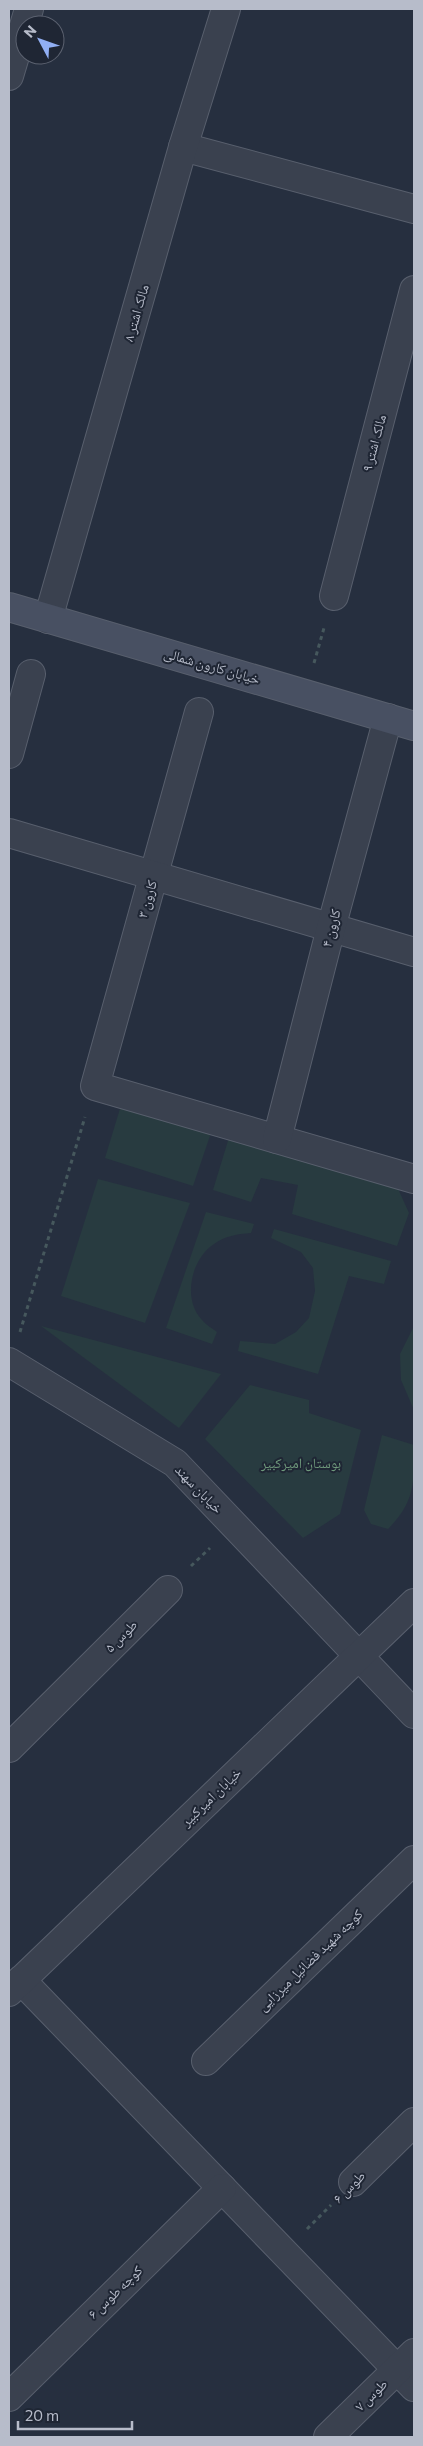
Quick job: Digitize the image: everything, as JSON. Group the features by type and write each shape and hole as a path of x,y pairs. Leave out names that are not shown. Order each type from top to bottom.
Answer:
{"street":[{"path":"9,76 29,9"},
{"name":"مالک اشتر ۸","path":"48,619 184,147 226,9"},
{"path":"184,147 414,209"},
{"name":"مالک اشتر ۹","path":"334,596 414,290"},
{"name":"خیابان کارون شمالی","path":"9,607 414,726"},
{"path":"9,754 31,674"},
{"name":"کارون ۳","path":"95,1086 199,712"},
{"name":"کارون ۴","path":"277,1139 331,928 388,718"},
{"path":"9,833 414,952"},
{"path":"95,1086 414,1178"},
{"name":"خیابان سهند","path":"10,1362 175,1463 414,1714"},
{"name":"طوس ۵","path":"9,1748 168,1590"},
{"name":"خیابان امیرکبیر","path":"15,1986 414,1603"},
{"name":"کوچه شهید فضائیل میرزایی","path":"206,2061 414,1860"},
{"path":"15,1986 222,2188 284,2252 409,2370"},
{"name":"طوس ۶","path":"353,2182 414,2122"},
{"name":"کوچه طوس ۶","path":"9,2397 222,2188"},
{"name":"طوس ۷","path":"328,2437 409,2370"}],"path":[{"path":"305,694 334,596"},
{"path":"10,1362 95,1086"},
{"path":"168,1590 233,1524"},
{"name":"طوس ۶","path":"284,2252 353,2182"}],"green space":[{"path":"122,1102 213,1127 193,1186 105,1158"},
{"path":"231,1131 395,1182 409,1213 397,1246 292,1214 298,1185 261,1178 251,1202 213,1190"},
{"path":"98,1179 190,1203 145,1323 61,1296"},
{"path":"206,1212 254,1224 251,1233 231,1236 214,1244 206,1251 195,1269 192,1280 192,1301 202,1320 217,1332 212,1344 166,1328"},
{"path":"274,1229 391,1261 384,1284 349,1276 318,1374 238,1351 240,1341 275,1344 296,1332 309,1318 315,1291 313,1268 301,1252 271,1238"},
{"path":"41,1326 221,1374 179,1428"},
{"path":"414,1326 414,1410 401,1380 400,1354"},
{"name":"بوستان امیرکبیر","path":"250,1385 309,1400 309,1413 361,1430 340,1514 303,1538 205,1439"},
{"name":"بوستان امیرکبیر","path":"382,1435 414,1445 413,1480 409,1500 388,1529 371,1524 364,1510"}]}
